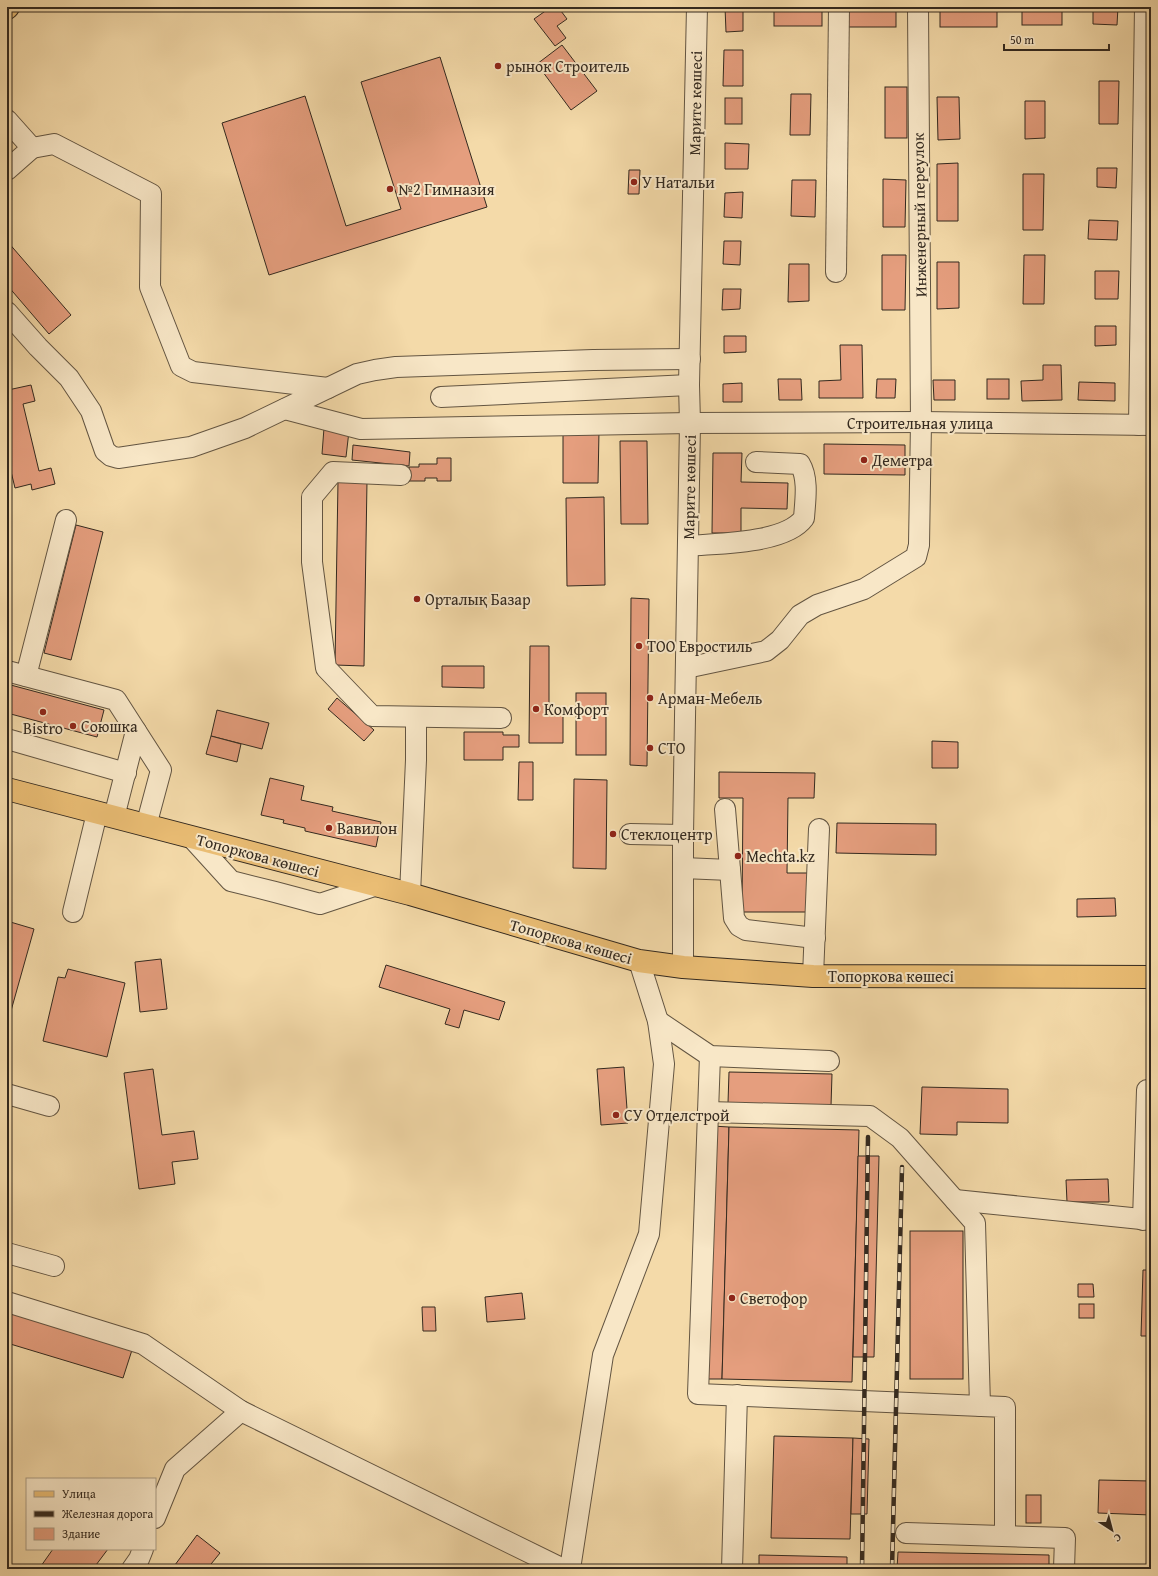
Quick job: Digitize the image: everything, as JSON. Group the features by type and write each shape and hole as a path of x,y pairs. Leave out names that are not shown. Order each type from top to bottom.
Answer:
{"highway":[{"name":"Топоркова көшесі","path":"7,789 377,885 639,961 682,967 814,976 1151,977"}],"street":[{"name":"Марите көшесі","path":"682,967 690,423 689,385 697,7"},
{"path":"836,272 839,7"},
{"name":"Инженерный переулок","path":"686,668 766,651 780,640 800,615 817,605 864,589 916,556 919,545 921,422 918,7"},
{"path":"1145,425 1148,86 1147,15"},
{"path":"7,120 32,148"},
{"path":"7,170 32,148 54,144 151,194 150,287 182,366 193,372 328,388"},
{"path":"7,312 38,348 69,378 91,411 105,451 110,456 118,458 191,447 245,428 357,374 375,370 396,367 593,360 690,359"},
{"path":"441,397 689,385"},
{"name":"Строительная улица","path":"285,409 362,429 690,423 921,422 1145,425"},
{"path":"688,546 744,541 773,536 787,532 801,523 804,518 805,482 804,471 800,464 756,462"},
{"path":"401,475 333,472 312,497 312,562 326,668 372,716 416,718 501,718"},
{"path":"66,520 16,674 116,700 161,770 146,826"},
{"path":"410,894 416,760 416,718"},
{"path":"73,912 106,815 126,773 136,731"},
{"path":"7,739 126,773"},
{"path":"725,809 734,918 739,926 746,930 815,938"},
{"path":"814,976 819,829"},
{"path":"630,834 683,835"},
{"path":"191,837 231,881 320,904 377,885"},
{"path":"683,868 730,870"},
{"path":"7,1302 143,1344 241,1411 571,1566 603,1355 649,1234 664,1064 658,1021 639,961"},
{"path":"658,1021 710,1056 829,1061"},
{"path":"710,1056 698,1394 1005,1407 1005,1536"},
{"path":"955,1200 1147,1220 1146,1090"},
{"path":"7,1094 49,1106"},
{"path":"708,1112 870,1116 900,1138 975,1223 980,1406"},
{"path":"7,1253 54,1266"},
{"path":"732,1569 737,1395"},
{"path":"156,1516 175,1468 241,1411"},
{"path":"906,1533 1065,1538 1064,1569"},
{"path":"132,1569 139,1559 143,1550"}],"building":[{"path":"551,7 558,7 567,19 557,26 566,38 555,46 534,19"},
{"path":"725,7 743,7 743,31 726,32"},
{"path":"774,7 822,7 822,26 774,26"},
{"path":"846,7 896,7 896,27 846,27"},
{"path":"940,7 997,7 997,27 940,27"},
{"path":"1022,7 1062,7 1062,25 1022,25"},
{"path":"1093,7 1118,7 1117,25 1093,24"},
{"path":"562,45 597,91 571,110 537,64"},
{"path":"724,50 743,50 743,86 723,86"},
{"path":"440,57 487,207 269,275 222,123 305,96 346,226 401,209 361,82"},
{"path":"1099,81 1119,81 1118,124 1099,124"},
{"path":"885,87 907,87 907,138 885,138"},
{"path":"791,94 811,94 810,135 790,135"},
{"path":"937,97 959,97 960,139 938,140"},
{"path":"725,98 742,98 742,124 725,124"},
{"path":"1025,101 1045,101 1045,138 1025,139"},
{"path":"725,143 749,144 748,169 725,169"},
{"path":"958,163 958,221 937,221 937,164"},
{"path":"1097,168 1117,168 1116,188 1097,187"},
{"name":"У Натальи","path":"629,170 640,170 639,194 628,194"},
{"path":"1023,174 1044,174 1043,230 1023,230"},
{"path":"883,179 906,180 905,227 883,227"},
{"path":"792,180 816,180 815,217 791,216"},
{"path":"743,192 742,218 724,217 725,193"},
{"path":"1089,220 1118,221 1117,240 1088,239"},
{"path":"7,241 71,315 49,334 7,285"},
{"path":"724,241 741,241 740,265 723,264"},
{"path":"882,255 906,255 905,310 882,310"},
{"path":"1024,255 1045,255 1044,304 1023,304"},
{"path":"937,262 959,262 959,308 937,309"},
{"path":"789,264 809,264 809,301 788,302"},
{"path":"1095,271 1119,271 1118,299 1095,299"},
{"path":"723,289 741,289 740,309 722,310"},
{"path":"1095,326 1116,326 1116,345 1095,346"},
{"path":"724,336 746,336 746,352 724,353"},
{"path":"840,345 862,345 863,398 819,398 819,381 841,380"},
{"path":"1043,365 1061,365 1062,400 1022,401 1021,381 1043,380"},
{"path":"778,379 801,379 802,400 779,400"},
{"path":"877,379 896,379 895,398 876,398"},
{"path":"987,379 1009,379 1009,399 987,399"},
{"path":"933,380 955,380 955,400 934,400"},
{"path":"1079,382 1115,383 1115,401 1078,400"},
{"path":"742,383 742,402 723,402 723,384"},
{"path":"31,385 35,401 23,404 39,471 51,468 55,484 32,490 31,484 15,488 7,455 7,398 10,397 8,390"},
{"path":"324,428 349,431 346,457 322,454"},
{"path":"563,431 599,431 598,483 563,483"},
{"path":"620,441 647,441 648,524 621,524"},
{"name":"Деметра","path":"824,444 905,445 905,475 824,474"},
{"path":"353,445 410,452 409,466 352,460"},
{"path":"713,453 742,453 741,482 788,483 787,509 741,508 741,533 712,533"},
{"path":"437,458 451,458 451,481 437,481 437,478 425,478 425,481 409,481 409,467 419,467 419,464 437,464"},
{"path":"338,481 367,481 364,666 335,665"},
{"path":"604,497 605,585 567,586 566,498"},
{"path":"76,525 103,532 71,660 44,653"},
{"path":"631,598 649,599 647,766 630,765"},
{"path":"530,646 549,646 549,711 563,711 563,743 529,743"},
{"path":"442,666 484,666 484,688 442,687"},
{"path":"7,684 104,710 97,737 7,713"},
{"path":"576,693 606,693 606,755 576,755"},
{"path":"337,698 374,730 364,741 328,709"},
{"path":"217,710 269,723 262,749 211,736"},
{"path":"464,732 503,732 503,735 519,735 519,747 503,747 503,760 464,760"},
{"path":"211,736 241,744 237,762 206,754"},
{"path":"932,741 958,742 958,768 932,768"},
{"path":"519,762 533,762 533,800 518,800"},
{"path":"719,772 815,773 814,798 788,798 787,873 809,873 809,912 742,912 743,798 719,798"},
{"path":"270,778 304,786 301,800 333,807 332,811 381,822 376,847 305,831 305,828 283,823 284,820 261,815"},
{"path":"574,779 607,780 606,869 573,868"},
{"path":"837,823 936,824 936,855 836,853"},
{"path":"1115,898 1116,916 1077,917 1077,899"},
{"path":"7,921 34,929 7,1025"},
{"path":"161,959 167,1009 140,1012 135,962"},
{"path":"386,965 505,1002 499,1020 464,1010 459,1028 445,1024 450,1009 379,987"},
{"path":"68,969 125,983 107,1057 43,1041 58,977 65,978"},
{"path":"624,1067 628,1123 601,1125 597,1069"},
{"path":"153,1069 162,1135 194,1131 198,1159 172,1162 175,1184 139,1189 124,1073"},
{"path":"729,1072 832,1074 831,1106 728,1103"},
{"path":"922,1087 1008,1089 1008,1123 957,1122 957,1135 920,1134"},
{"path":"712,1126 729,1127 722,1379 705,1379"},
{"path":"729,1127 859,1130 852,1382 722,1379"},
{"path":"858,1156 879,1156 874,1357 853,1357"},
{"path":"1108,1179 1109,1202 1067,1202 1066,1180"},
{"path":"910,1231 963,1231 963,1379 910,1379"},
{"path":"1143,1270 1151,1270 1151,1336 1141,1336"},
{"path":"1078,1284 1093,1284 1094,1297 1078,1297"},
{"path":"522,1293 525,1319 487,1322 485,1297"},
{"path":"1079,1304 1094,1304 1094,1318 1079,1318"},
{"path":"422,1307 435,1307 436,1331 423,1331"},
{"path":"7,1311 132,1350 123,1378 7,1343"},
{"path":"774,1436 853,1438 850,1539 771,1538"},
{"path":"853,1438 869,1439 867,1514 851,1514"},
{"path":"1099,1480 1151,1481 1151,1515 1098,1513"},
{"path":"1026,1495 1041,1495 1041,1523 1026,1523"},
{"path":"197,1535 220,1553 207,1569 172,1569"},
{"path":"52,1550 107,1550 93,1569 45,1569 41,1566"},
{"path":"898,1552 1049,1555 1049,1569 897,1569"},
{"path":"759,1555 847,1557 847,1569 759,1569"},
{"path":"847,1566 864,1567 864,1569 847,1569"}],"railway":[{"path":"862,1569 868,1137"},
{"path":"892,1569 902,1167"}],"place":[{"name":"рынок Строитель","path":"498,66"},
{"name":"У Натальи","path":"634,182"},
{"name":"№2 Гимназия","path":"390,189"},
{"name":"Деметра","path":"864,460"},
{"name":"Орталық Базар","path":"417,599"},
{"name":"ТОО Евростиль","path":"639,646"},
{"name":"Арман-Мебель","path":"650,698"},
{"name":"Комфорт","path":"536,709"},
{"name":"Bistro","path":"43,712"},
{"name":"Союшка","path":"73,726"},
{"name":"СТО","path":"650,748"},
{"name":"Вавилон","path":"329,828"},
{"name":"Стеклоцентр","path":"613,834"},
{"name":"Mechta.kz","path":"738,856"},
{"name":"СУ Отделстрой","path":"616,1115"},
{"name":"Светофор","path":"732,1298"}]}
